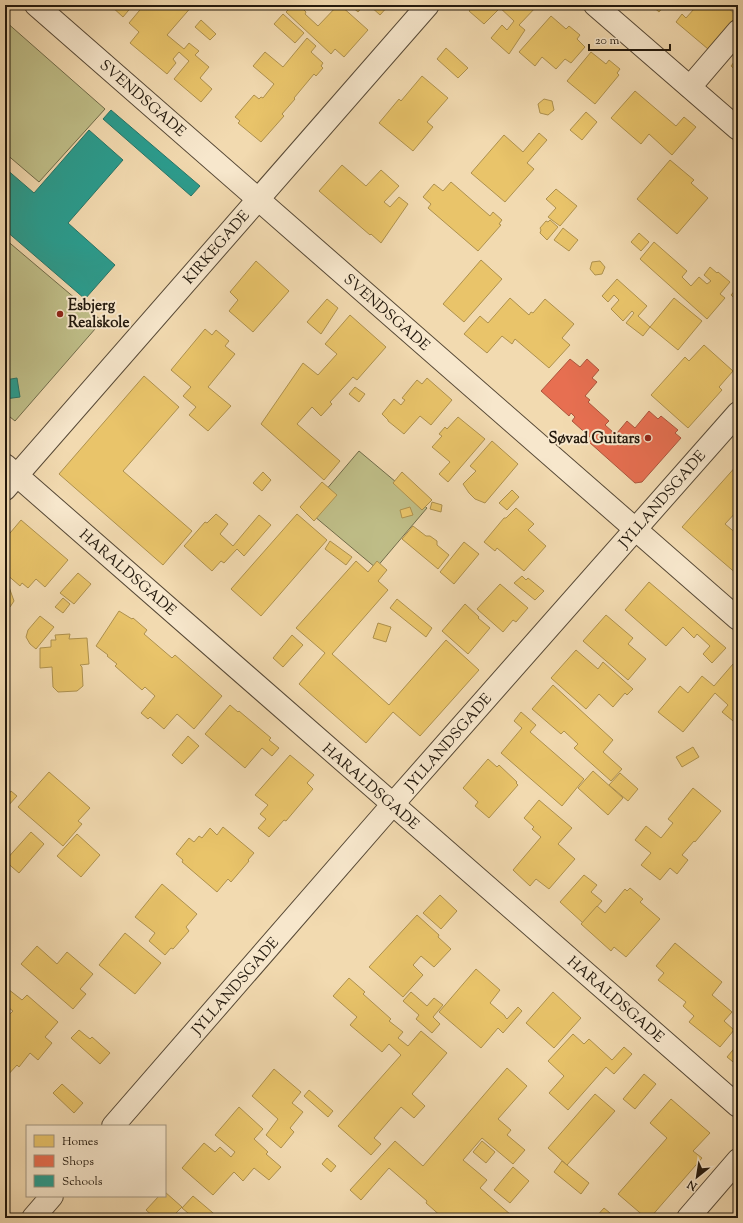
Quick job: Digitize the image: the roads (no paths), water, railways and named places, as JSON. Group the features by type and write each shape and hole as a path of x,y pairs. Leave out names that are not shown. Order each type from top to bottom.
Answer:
{"street":[{"name":"SVENDSGADE","path":"36,5 738,619"},
{"name":"KIRKEGADE","path":"9,477 258,199 428,5"},
{"path":"595,5 738,129"},
{"path":"690,87 738,31"},
{"name":"JYLLANDSGADE","path":"114,1125 393,804 738,413"},
{"name":"HARALDSGADE","path":"9,477 393,804 738,1106"},
{"path":"688,1218 738,1160"},
{"path":"33,1218 51,1197"}],"place":[{"name":"Esbjerg Realskole","path":"60,314"},
{"name":"Søvad Guitars","path":"648,438"}]}
